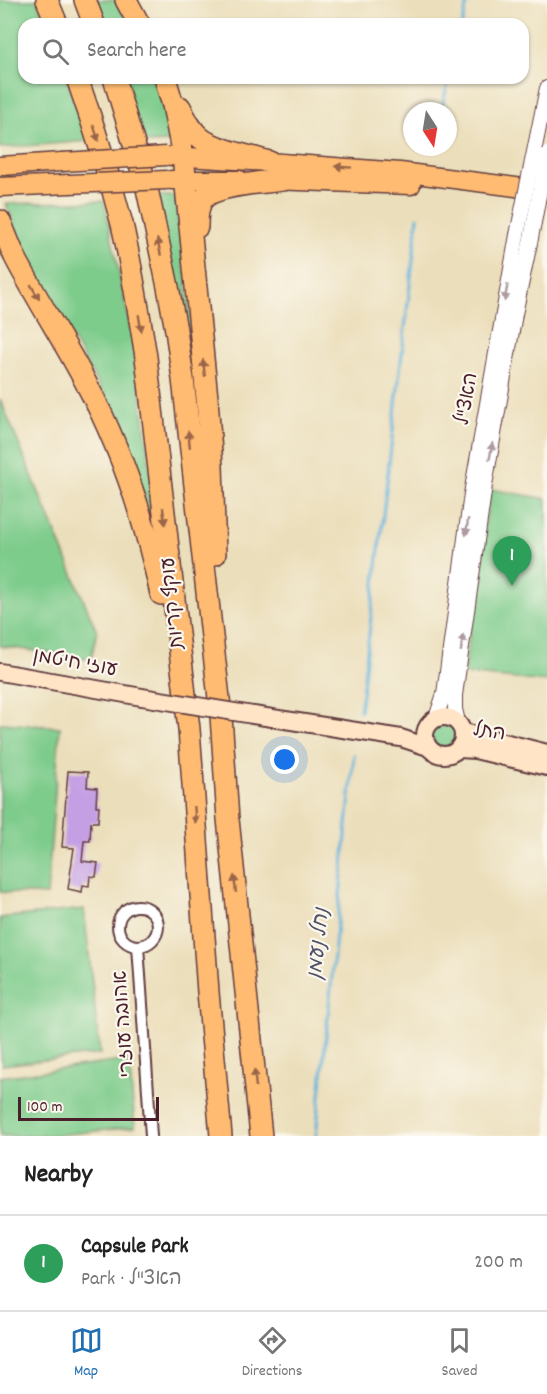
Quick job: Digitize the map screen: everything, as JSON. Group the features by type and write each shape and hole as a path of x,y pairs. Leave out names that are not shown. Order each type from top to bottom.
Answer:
{"highway":[{"path":"47,0 54,18"},
{"path":"85,0 92,18"},
{"path":"126,0 136,18"},
{"name":"עוקף קריות","path":"79,84 106,167 122,227 147,368 189,729 207,992 221,1136"},
{"name":"עוקף קריות","path":"116,84 146,184 176,330 220,716 228,819 261,1136"},
{"path":"167,84 177,122 174,156 176,180 195,276 207,398 212,466 220,716"},
{"path":"168,84 188,123 194,132 205,141 269,162"},
{"path":"0,166 174,156 437,176 547,191"},
{"path":"0,187 176,180 283,180 396,184 547,202"},
{"path":"195,276 197,218 202,200 212,192 223,189 283,180"},
{"path":"0,221 15,257 87,384 134,490 152,551 192,769"},
{"path":"0,238 15,257"}],"main road":[{"name":"עוזי חיטמן","path":"0,672 344,729"},
{"path":"448,717 461,727 462,744 459,749 447,755 441,755 428,747 401,738 344,729 381,730 432,722 448,717"},
{"path":"428,747 425,738 432,722"},
{"name":"התל","path":"461,727 547,753"},
{"name":"התל","path":"459,749 485,752 547,766"}],"street":[{"name":"האצ\"ל","path":"461,727 455,709 455,695 482,503 515,314 537,137 547,88"},
{"name":"האצ\"ל","path":"432,722 444,694 471,494 524,236 547,154"},
{"name":"אהובה עוזרי","path":"138,946 151,1136"}],"green space":[{"path":"0,0 37,0 44,18 18,18 18,84 68,84 89,141 0,148"},
{"path":"92,0 115,0 126,18 99,18"},
{"path":"123,84 158,84 170,142 145,143"},
{"path":"158,196 175,196 194,340 206,464"},
{"path":"104,201 140,387 163,572 122,432 34,266 6,204"},
{"path":"0,399 97,632 91,659 0,646"},
{"path":"490,489 547,499 547,682 464,674"},
{"path":"444,722 454,726 458,736 454,746 444,750 434,746 430,736 434,726"},
{"path":"0,723 60,727 47,895 0,892"},
{"path":"84,909 100,1054 2,1065 0,918"},
{"path":"129,1060 135,1127 48,1136 0,1136 0,1077"}],"building":[{"path":"68,771 88,772 87,787 97,788 98,822 91,822 90,841 84,841 82,861 98,863 96,877 90,876 89,886 83,885 82,892 68,889 74,848 62,847"}],"waterway":[{"path":"464,18 468,0"},
{"path":"443,102 448,84"},
{"path":"360,711 418,217"},
{"name":"נחל נעמן","path":"316,1136 354,755"}],"place":[{"name":"Capsule Park","path":"512,586"}]}
